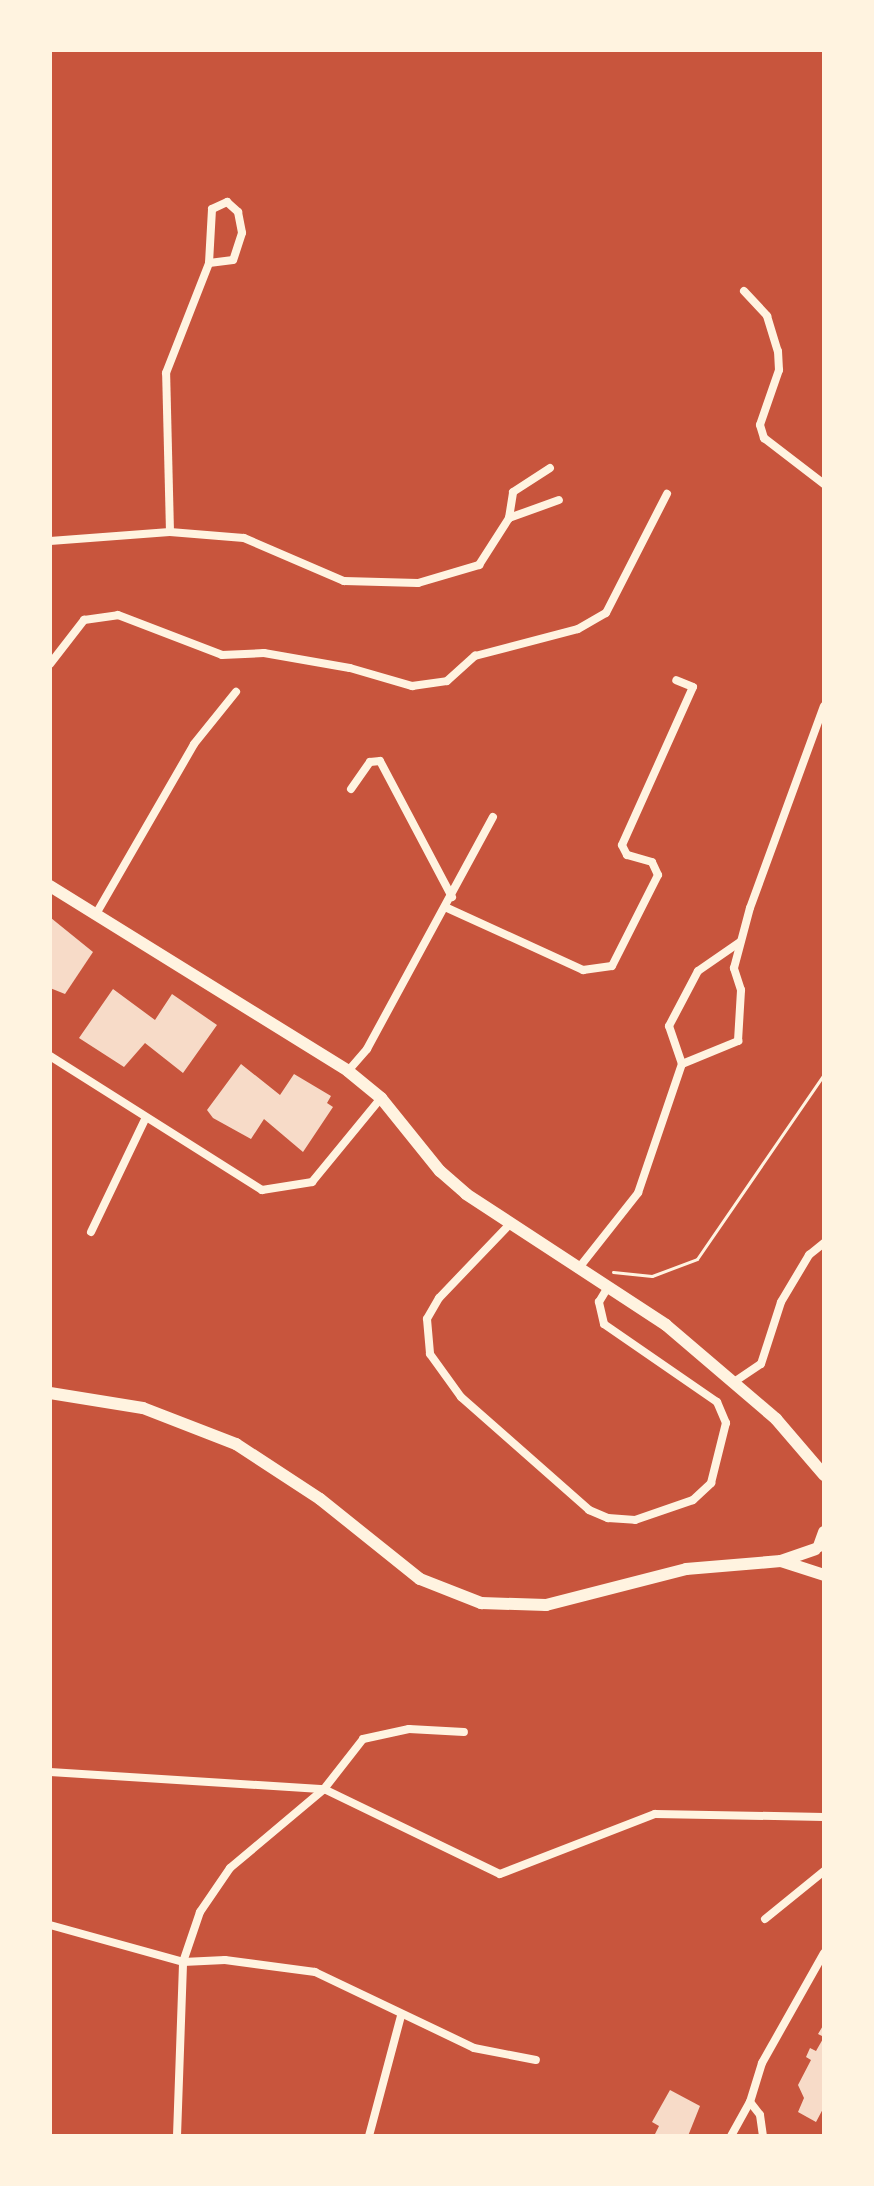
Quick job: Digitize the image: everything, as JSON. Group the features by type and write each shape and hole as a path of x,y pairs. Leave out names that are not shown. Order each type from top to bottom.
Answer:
{"street":[{"path":"170,532 166,373 209,263 212,209 227,202 238,212 242,233 233,260 209,263"},
{"path":"744,291 767,316 778,351 779,370 760,425 764,438 824,484"},
{"path":"50,541 170,532 244,538 344,581 418,583 479,565 509,518 513,492 550,468"},
{"path":"50,664 84,620 118,615 222,655 264,653 412,686 447,681 475,656 578,629 606,613 667,494"},
{"path":"509,518 559,500"},
{"path":"445,907 583,970 612,966 658,875 652,862 627,855 622,845 693,687 676,680"},
{"path":"96,914 194,744 236,692"},
{"path":"682,1064 738,1041 741,990 734,968 824,706"},
{"path":"351,789 370,762 380,761 452,897"},
{"path":"348,1071 367,1049 493,817"},
{"path":"50,886 348,1071 381,1098 440,1171 509,1225 666,1325 803,1446 824,1475"},
{"path":"577,1269 638,1193 682,1064 669,1026 698,971 741,942"},
{"path":"50,1056 262,1190 312,1182 381,1098"},
{"path":"91,1232 146,1117"},
{"path":"509,1225 433,1308 427,1319 430,1354 461,1397 589,1510 608,1518 635,1520 693,1500 711,1483 726,1423 717,1402 604,1324 599,1302 608,1287"},
{"path":"734,1382 761,1364 781,1302 809,1255 824,1243"},
{"path":"50,1393 143,1408 236,1444 320,1499 420,1579 481,1603 546,1605 686,1569 781,1561 819,1546"},
{"path":"821,1574 811,1559 824,1532"},
{"path":"781,1561 821,1574"},
{"path":"177,2136 183,1962 200,1912 230,1868 324,1789 363,1739 409,1729 464,1732"},
{"path":"50,1772 324,1789 500,1874 655,1814 824,1817"},
{"path":"765,1919 824,1871"},
{"path":"50,1925 183,1962 225,1960 315,1972 401,2016 474,2048 536,2060"},
{"path":"731,2136 750,2102 762,2063 824,1953"},
{"path":"369,2136 401,2016"},
{"path":"750,2102 760,2115 763,2136"}],"path":[{"path":"607,1272 652,1276 697,1259 824,1074"}],"building":[{"path":"51,918 93,952 65,994 50,988"},
{"path":"113,989 155,1020 172,994 217,1025 183,1073 145,1043 124,1067 79,1038"},
{"path":"241,1064 280,1095 294,1074 331,1096 327,1103 333,1107 303,1152 264,1119 251,1139 213,1118 207,1110"},
{"path":"824,2037 824,2107 816,2122 798,2112 804,2098 798,2085 811,2060 806,2057 810,2048 816,2051"},
{"path":"670,2090 700,2106 688,2136 654,2136 659,2126 652,2122"}]}
